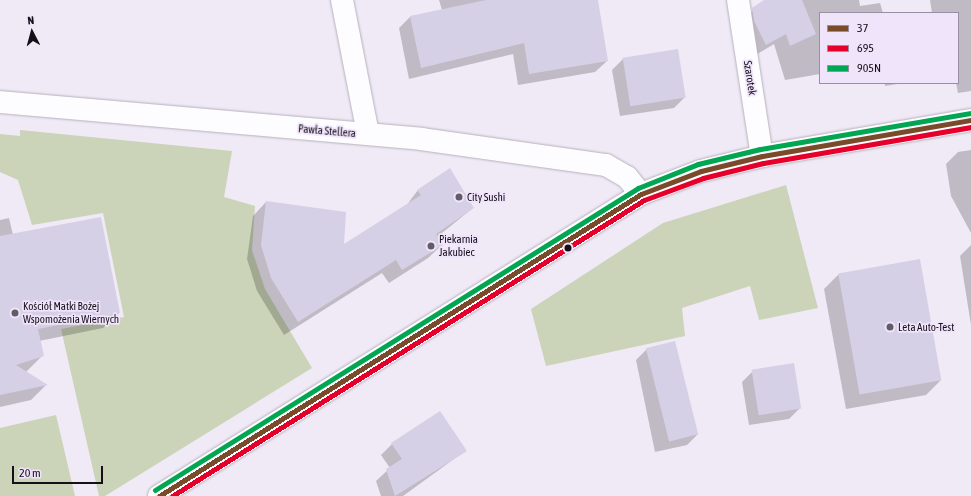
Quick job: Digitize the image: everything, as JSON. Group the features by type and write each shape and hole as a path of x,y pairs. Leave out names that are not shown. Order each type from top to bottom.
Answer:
{"street":[{"path":"342,0 368,134"},
{"name":"Szarotek","path":"738,0 762,156"},
{"name":"Pawła Stellera","path":"0,102 368,134 606,165 627,177 642,194"},
{"path":"159,496 642,194 701,170 762,156 971,120"}],"green space":[{"path":"20,130 232,151 224,197 255,206 252,250 265,289 312,368 105,496 99,496 61,329 124,317 103,213 32,225 18,180 0,172 0,134 20,136"},
{"path":"786,185 818,308 759,320 750,286 682,308 685,336 546,366 531,309 663,223"},
{"path":"56,415 75,496 0,496 0,428"}],"building":[{"path":"486,0 598,0 608,61 529,74 524,43 421,68 410,16"},
{"path":"764,0 802,0 816,34 790,46 786,34 766,45 754,21 752,8"},
{"path":"678,49 686,97 630,106 623,58"},
{"path":"450,168 474,208 436,234 443,245 402,270 396,260 298,322 271,278 261,245 266,201 346,212 344,244 421,195 417,190"},
{"path":"101,217 120,313 38,329 44,356 16,365 48,385 0,395 0,236"},
{"name":"Leta Auto-Test","path":"920,259 941,380 860,395 838,273"},
{"path":"675,341 698,434 669,441 646,348"},
{"path":"794,363 801,408 759,415 752,370"},
{"path":"440,411 467,451 395,496 386,469 402,459 391,443"}],"transit line":[{"name":"905N","path":"155,490 638,188 698,164 760,149 970,113"},
{"name":"37","path":"159,496 641,194 701,171 762,156 971,120"},
{"name":"695","path":"172,496 644,200 703,178 763,163 971,127"}],"place":[{"name":"City Sushi","path":"459,197"},
{"name":"Piekarnia Jakubiec","path":"431,246"},
{"name":"Kościół Matki Bożej Wspomożenia Wiernych","path":"15,313"},
{"name":"Leta Auto-Test","path":"890,327"}]}
